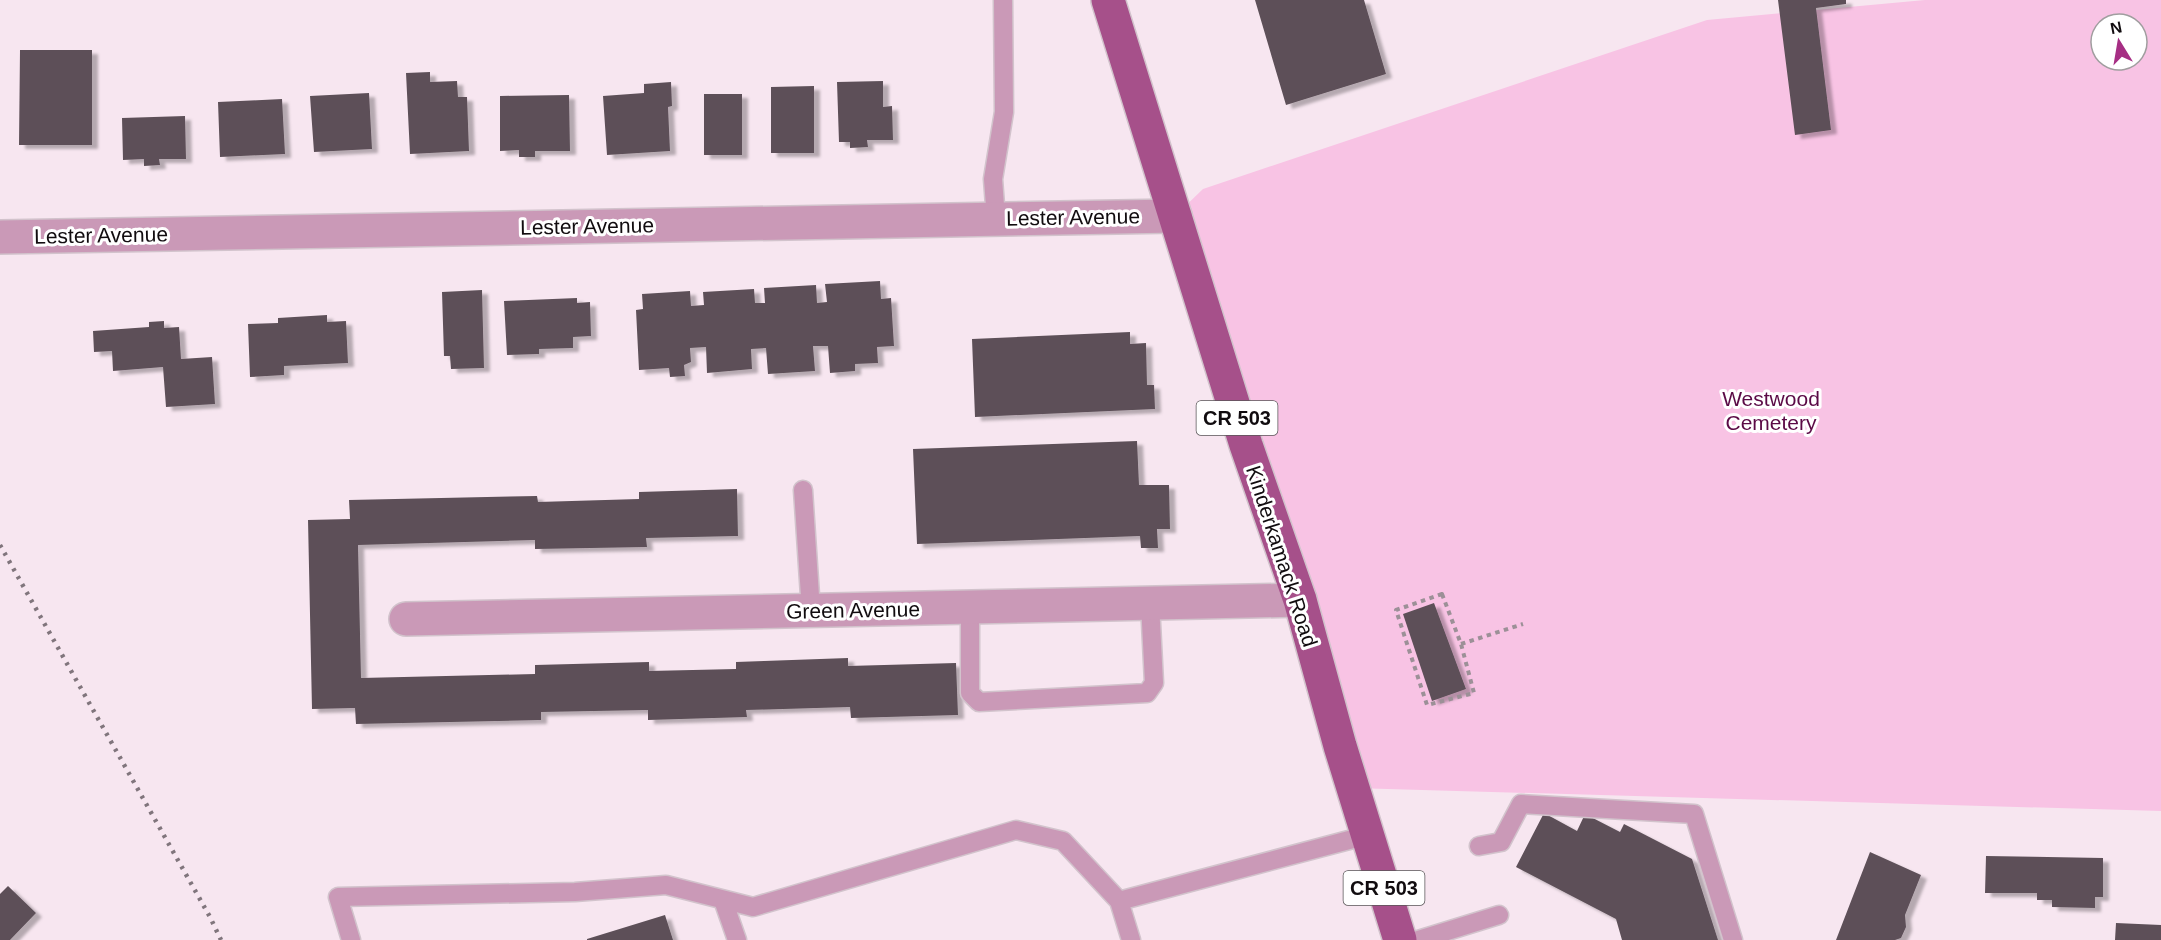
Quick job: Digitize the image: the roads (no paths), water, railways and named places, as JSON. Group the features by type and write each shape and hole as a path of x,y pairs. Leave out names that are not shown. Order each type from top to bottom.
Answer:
{"main road":[{"name":"Kinderkamack Road","path":"1108,0 1246,445 1300,600 1340,746 1400,940"}],"street":[{"name":"Lester Avenue","path":"0,237 1175,216"},
{"name":"Green Avenue","path":"406,619 1300,600"}],"lane":[{"path":"996,219 993,179 1004,112 1003,0"},
{"path":"803,489 811,611"},
{"path":"970,607 970,693 979,702 1147,693 1154,683 1150,603"},
{"path":"1479,846 1501,842 1521,804 1694,813 1733,940"},
{"path":"351,940 338,897 574,892 666,885 753,907 1016,830 1063,841 1119,901 1131,940"},
{"path":"1119,901 1368,835"},
{"path":"723,900 737,940"},
{"path":"1418,940 1499,915"}],"railway":[{"path":"0,545 221,940"}],"park label":[{"name":"Westwood Cemetery","path":"1771,410"}]}
